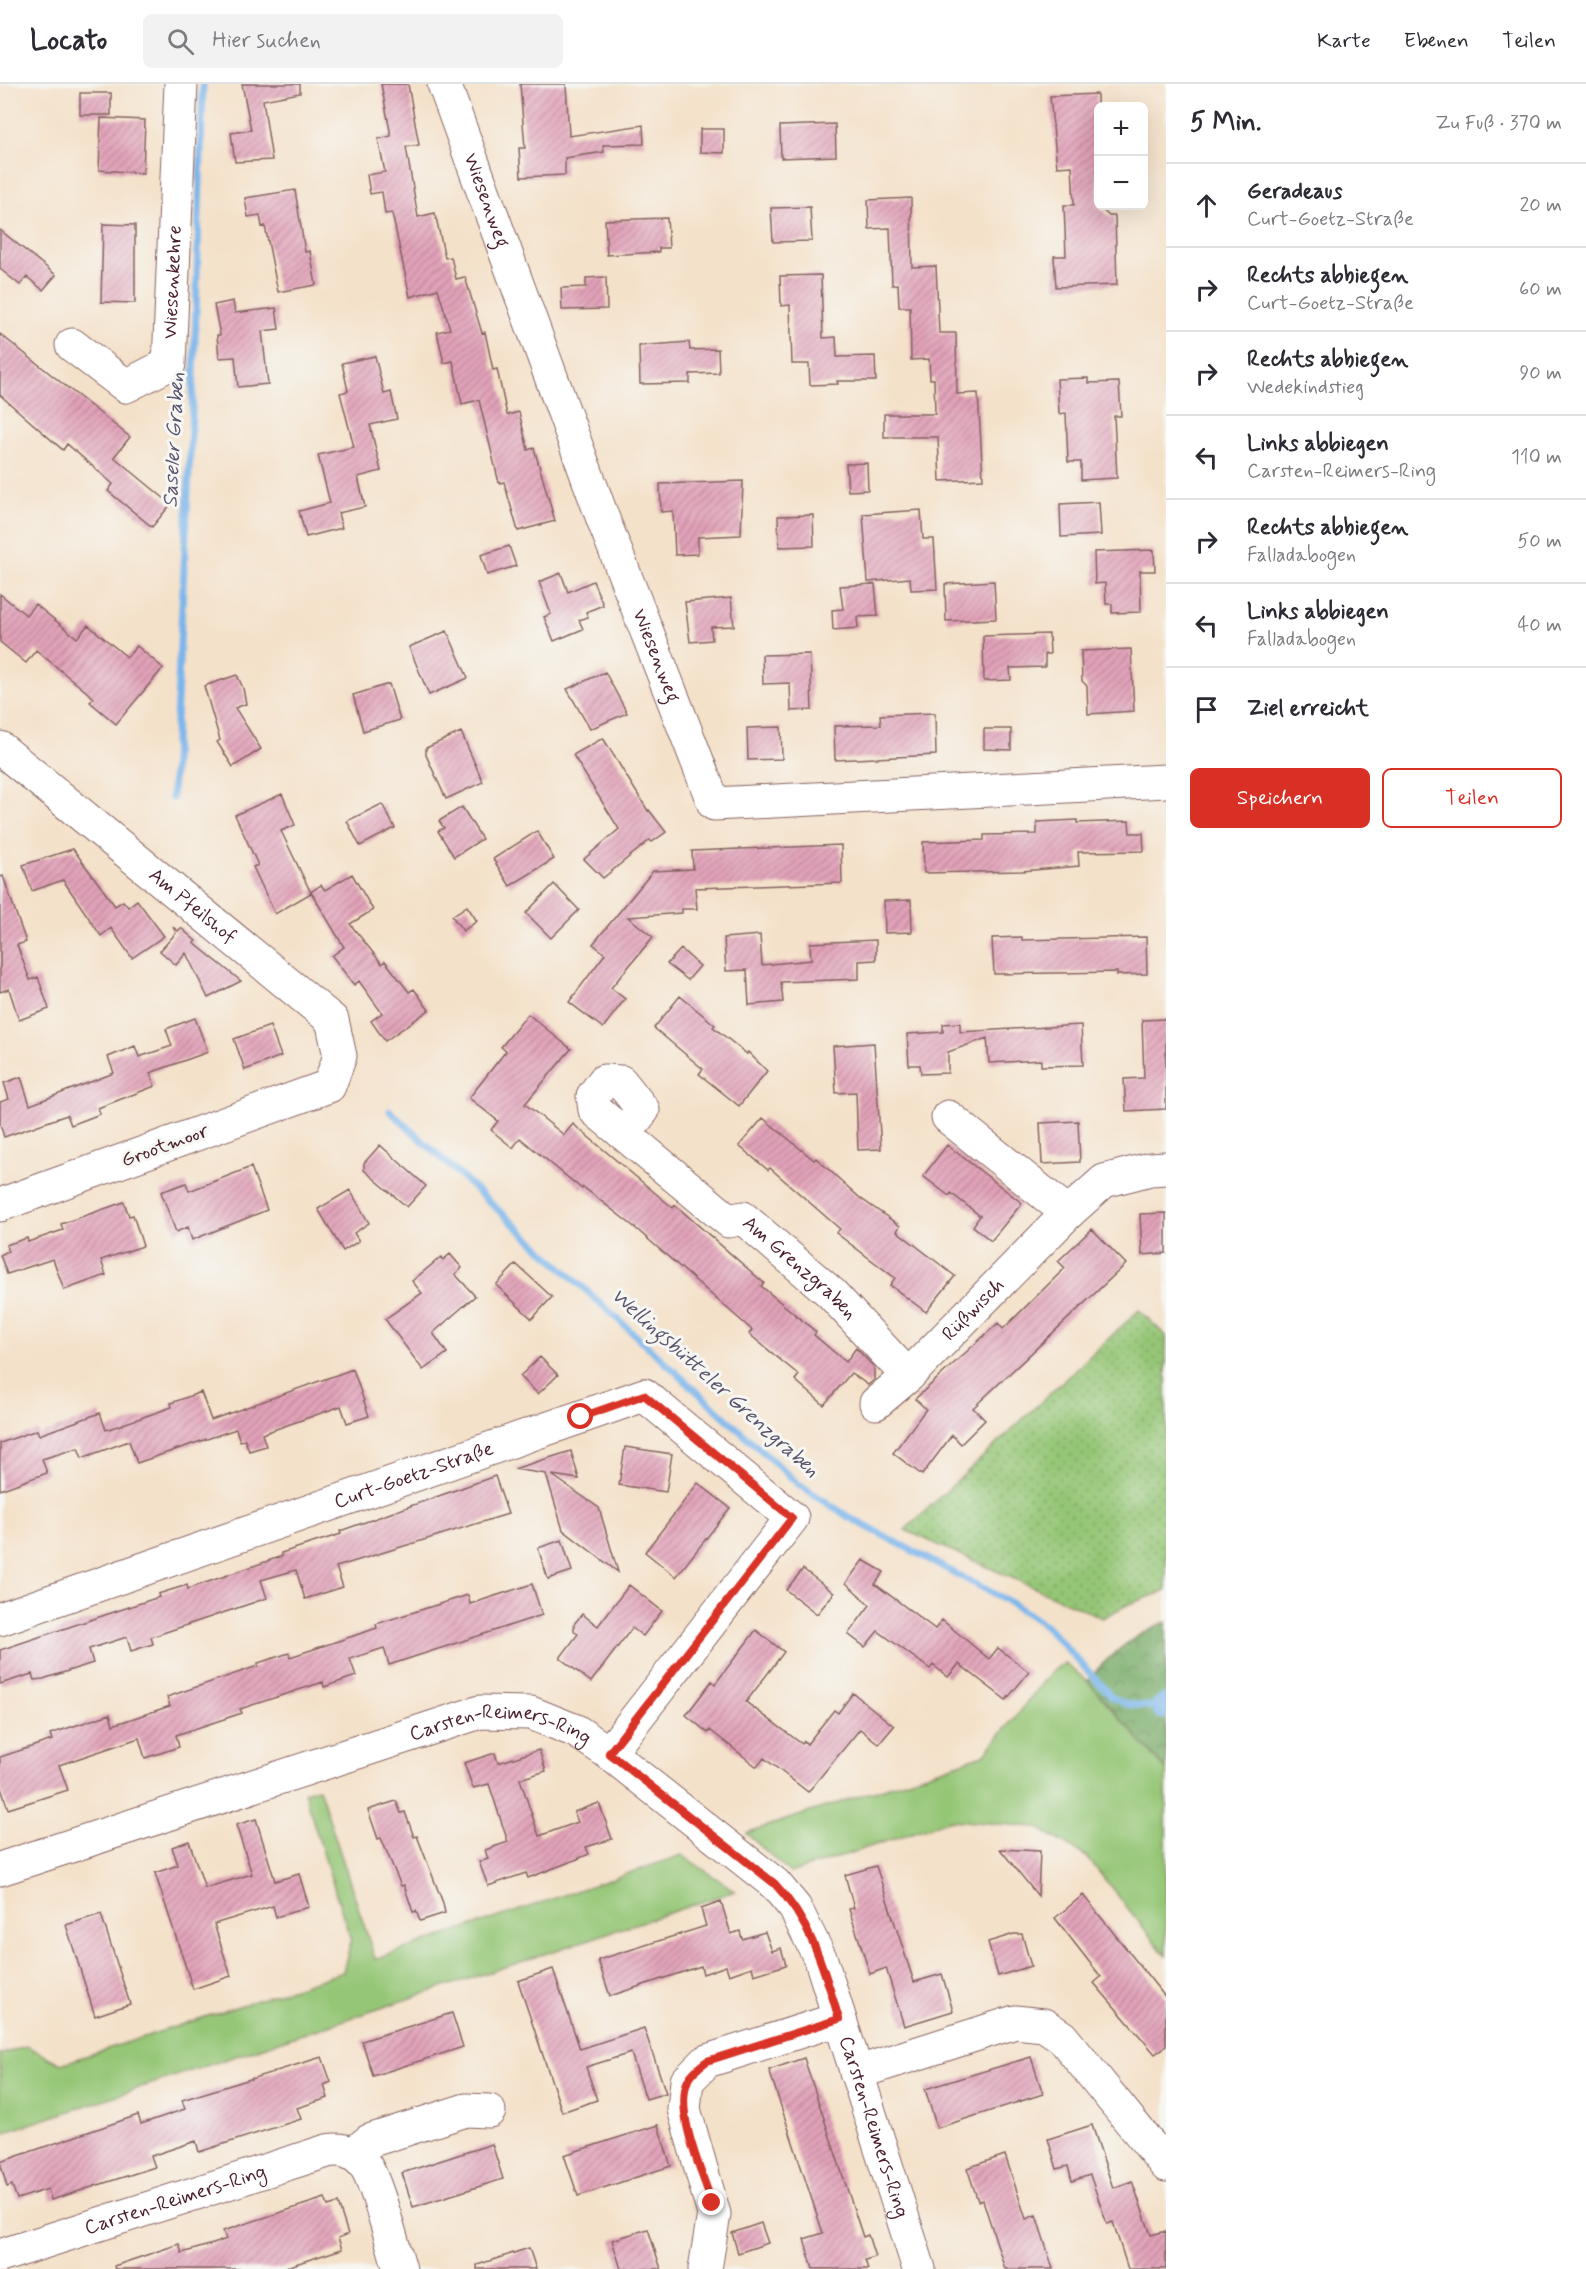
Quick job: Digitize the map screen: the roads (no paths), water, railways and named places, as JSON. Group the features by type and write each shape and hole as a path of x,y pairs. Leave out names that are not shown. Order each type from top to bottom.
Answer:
{"street":[{"name":"Wiesenkehre","path":"72,345 126,386 169,364 181,84"},
{"name":"Wiesenweg","path":"444,84 603,519 714,804 1166,782"},
{"name":"Am Pfeilshof","path":"0,748 332,1020 340,1056 329,1086"},
{"name":"Grootmoor","path":"0,1205 329,1086"},
{"path":"948,1117 1068,1213"},
{"name":"Am Grenzgraben","path":"624,1134 729,1221 743,1218 831,1293 908,1376"},
{"name":"Rüßwisch","path":"876,1403 908,1376 1068,1213 1104,1181 1150,1169 1166,1168"},
{"name":"Curt-Goetz-Straße","path":"0,1619 644,1395 792,1518 609,1753"},
{"name":"Carsten-Reimers-Ring","path":"0,1869 480,1712 531,1713 576,1731 609,1753 786,1895 812,1938 919,2269"},
{"path":"705,2269 714,2214 684,2109 687,2081 707,2061 839,2019"},
{"path":"856,2073 1015,2022 1034,2022 1054,2031 1072,2048 1166,2165"},
{"path":"400,2269 369,2172 353,2154 369,2141 466,2110 489,2111"},
{"name":"Carsten-Reimers-Ring","path":"0,2256 327,2151 340,2150 353,2154"}],"waterway":[{"name":"Saseler Graben","path":"172,798 194,375 203,84"},
{"name":"Wellingsbütteler Grenzgraben","path":"390,1111 797,1483 850,1518 1006,1600 1045,1625 1112,1697 1125,1704 1166,1708"}]}
